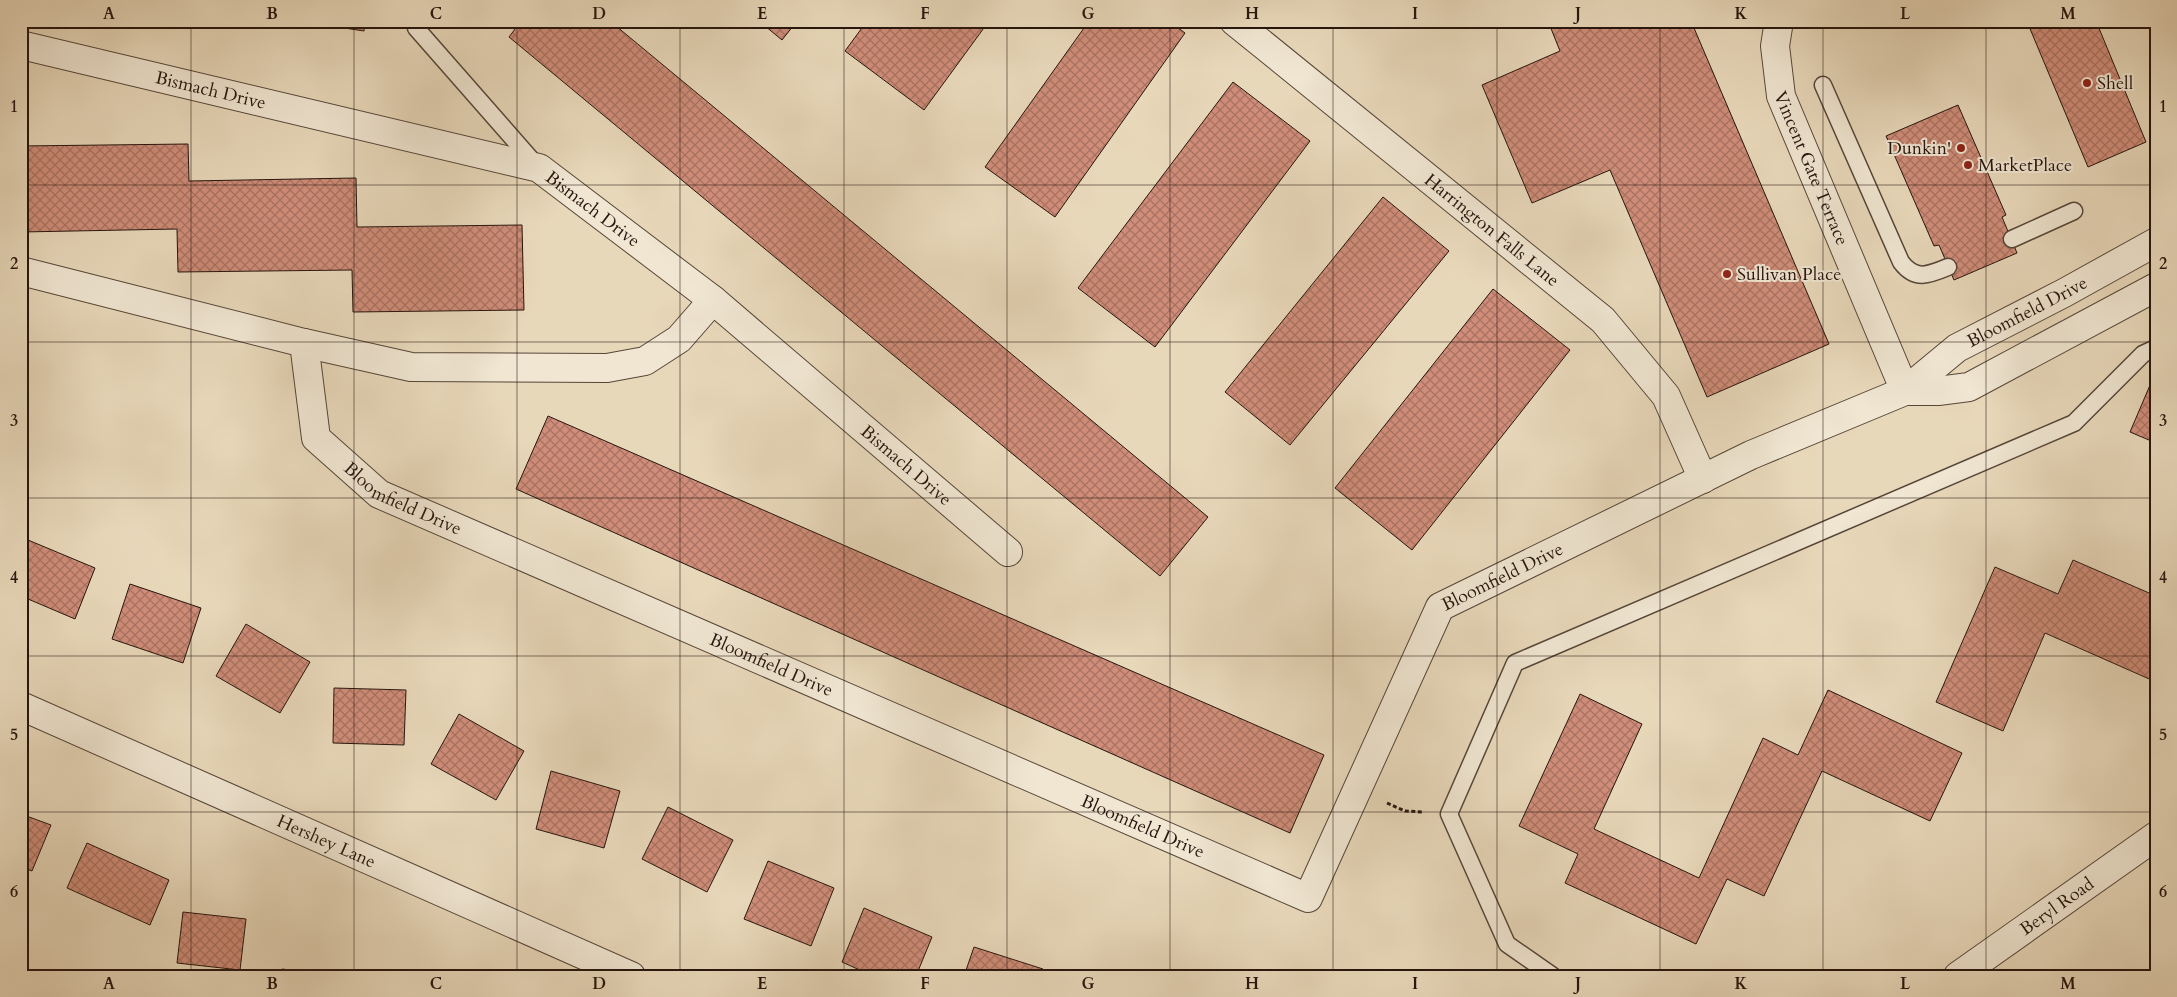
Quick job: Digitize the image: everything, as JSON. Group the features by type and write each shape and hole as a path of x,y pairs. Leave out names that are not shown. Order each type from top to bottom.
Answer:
{"street":[{"name":"Harrington Falls Lane","path":"1234,21 1603,320 1666,396 1703,479"},
{"name":"Vincent Gate Terrace","path":"1779,21 1775,46 1781,96 1905,392"},
{"name":"Bismach Drive","path":"21,45 539,168 713,300 1008,552"},
{"name":"Bloomfield Drive","path":"304,343 316,438 379,494 1308,898 1440,607 1751,455 1905,392 1957,348 2064,293 2156,242"},
{"path":"21,271 304,343 411,367 607,368 645,361 679,339 713,300"},
{"name":"Bloomfield Drive","path":"1905,392 1938,391 1970,387 2156,287"},
{"name":"Hershey Lane","path":"21,706 632,976"},
{"name":"Beryl Road","path":"1958,976 2156,836"}],"lane":[{"path":"416,28 539,168"},
{"path":"1823,85 1901,262 1911,273 1920,276 1932,274 1948,267"},
{"path":"2012,239 2074,211"},
{"path":"1553,976 1507,944 1449,814 1515,663 2074,423 2143,354 2156,348"}],"path":[{"path":"1383,801 1406,812 1449,814"}],"building":[{"path":"298,21 365,21 364,31"},
{"path":"521,21 610,21 1208,517 1160,576 509,37"},
{"path":"759,21 797,21 782,40"},
{"path":"867,21 989,21 924,110 845,51"},
{"path":"1089,21 1169,21 1185,33 1055,217 985,167"},
{"name":"Sullivan Place","path":"1548,21 1691,21 1829,344 1707,397 1610,170 1532,203 1482,85 1560,51"},
{"name":"Shell","path":"2035,21 2096,21 2146,142 2088,167 2028,24"},
{"path":"1233,82 1310,141 1155,347 1078,288"},
{"path":"1958,105 2006,215 2002,217 2017,253 1954,280 1939,245 1934,246 1886,136"},
{"path":"188,144 189,181 356,178 357,227 522,225 524,310 353,312 352,270 178,272 177,229 21,232 21,146"},
{"path":"1383,197 1449,251 1290,445 1225,392"},
{"path":"1493,289 1570,350 1412,550 1335,488"},
{"path":"2156,371 2156,443 2130,432"},
{"path":"548,416 1324,755 1290,833 516,489"},
{"path":"28,540 95,568 75,619 21,596 21,557"},
{"path":"2073,560 2156,596 2156,682 2045,633 2003,731 1936,702 1995,567 2058,594"},
{"path":"130,584 201,608 183,663 112,639"},
{"path":"246,624 310,662 280,713 216,676"},
{"path":"334,688 406,690 404,745 333,743"},
{"path":"1828,690 1962,753 1930,821 1822,771 1764,896 1727,879 1696,944 1565,883 1578,854 1519,826 1580,694 1642,724 1594,829 1699,878 1763,738 1798,755"},
{"path":"459,714 524,751 496,800 431,764"},
{"path":"551,771 620,791 604,848 536,829"},
{"path":"668,807 733,840 707,892 642,859"},
{"path":"21,814 51,825 32,871 21,867"},
{"path":"87,843 169,880 150,925 67,888"},
{"path":"768,861 834,888 811,946 744,919"},
{"path":"864,908 932,937 916,976 873,976 842,962"},
{"path":"183,912 246,919 240,970 177,963"},
{"path":"974,947 1043,969 1041,976 964,976"},
{"path":"282,969 338,976 281,976"}],"place":[{"name":"Shell","path":"2087,83"},
{"name":"Dunkin'","path":"1961,148"},
{"name":"MarketPlace","path":"1968,165"},
{"name":"Sullivan Place","path":"1727,274"}]}
